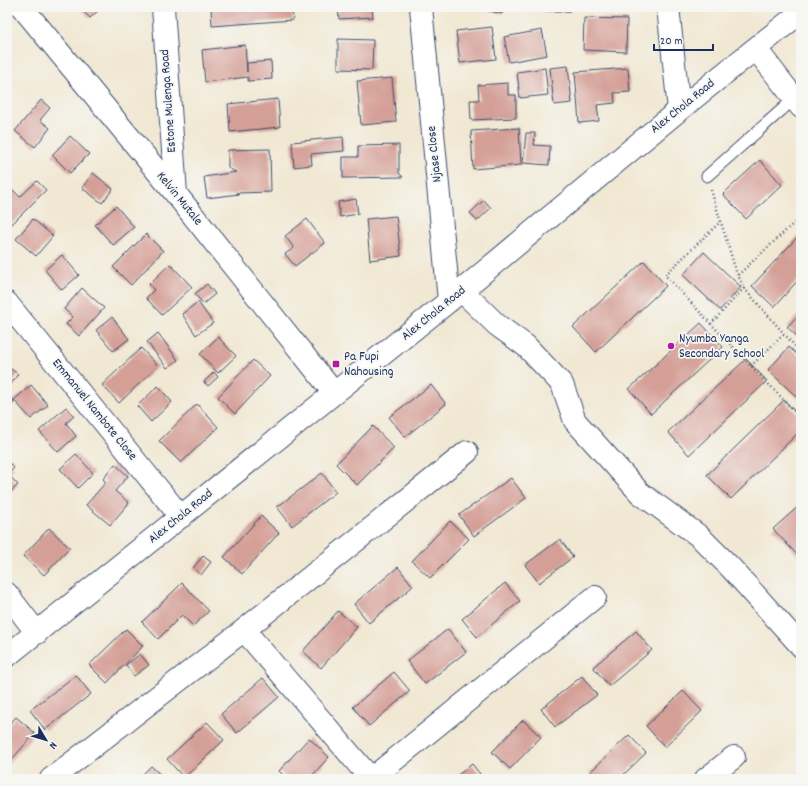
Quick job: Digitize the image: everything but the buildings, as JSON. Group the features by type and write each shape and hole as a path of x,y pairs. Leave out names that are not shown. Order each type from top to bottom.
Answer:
{"street":[{"name":"Kelvin Mutale","path":"22,7 176,194 334,393"},
{"name":"Estone Mulenga Road","path":"163,7 176,194"},
{"name":"Njase Close","path":"421,7 456,296"},
{"path":"668,7 679,110"},
{"name":"Alex Chola Road","path":"7,656 456,296 679,110 801,12"},
{"path":"756,49 798,103"},
{"path":"456,296 526,346 562,384 575,420 640,493 699,536 731,568 801,646"},
{"name":"Emmanuel Nambote Close","path":"7,303 182,517"},
{"path":"51,779 244,630 467,452"},
{"path":"7,594 37,633"},
{"path":"244,630 372,779 595,597"},
{"path":"706,779 734,757"}],"lane":[{"path":"707,176 798,103"}],"path":[{"path":"707,176 720,222 744,288 801,354"},
{"path":"720,222 665,275 801,418"},
{"path":"738,275 794,223"},
{"path":"711,324 744,288"},
{"path":"751,366 784,334"}],"place":[{"name":"Nyumba Yanga Secondary School","path":"671,346"},
{"name":"Pa Fupi Nahousing","path":"336,364"}]}
